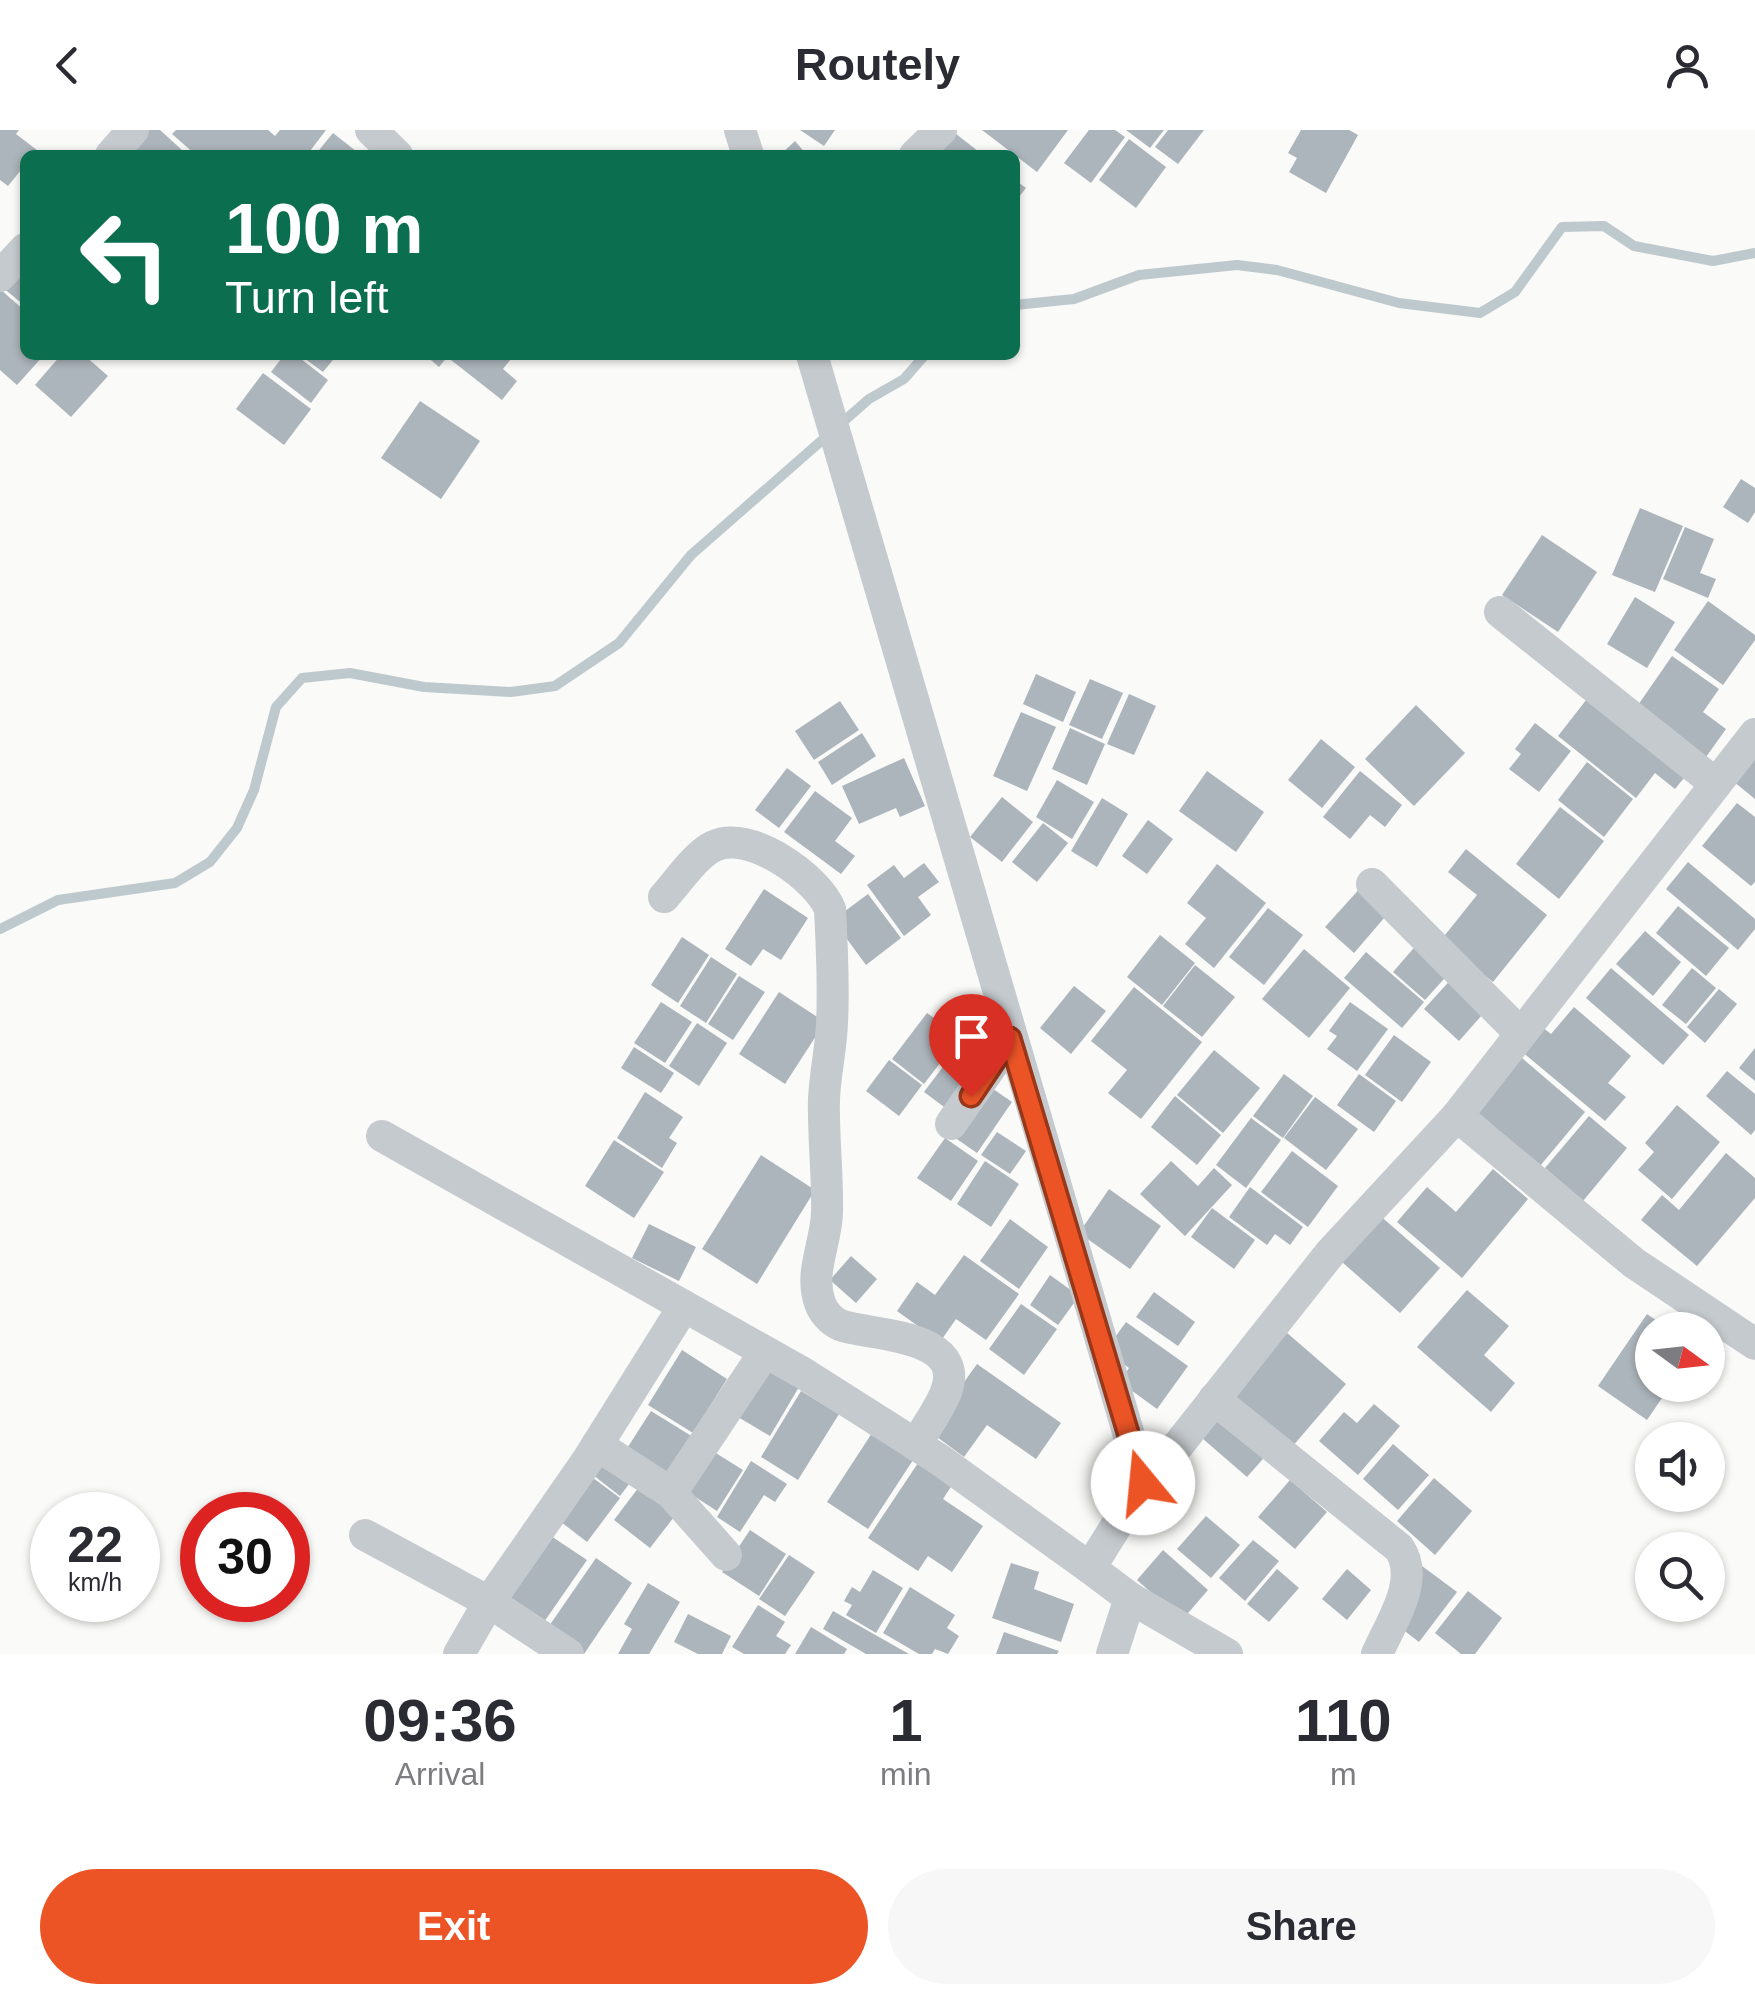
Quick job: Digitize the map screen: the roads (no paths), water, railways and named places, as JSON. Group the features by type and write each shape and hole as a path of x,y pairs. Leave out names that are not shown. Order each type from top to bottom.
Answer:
{"street":[{"path":"115,150 133,130"},
{"path":"371,130 392,150"},
{"path":"920,150 941,130"},
{"path":"0,276 20,254"},
{"path":"813,360 1143,1483"},
{"path":"1500,612 1716,784"},
{"path":"1090,1568 1143,1483 1331,1252 1458,1116 1755,734"},
{"path":"664,897 710,848 725,843 759,851 800,870 823,892 830,909 832,1025 824,1098 826,1215 815,1272 818,1298 829,1318 840,1325 882,1331 926,1344 942,1359 948,1375 947,1390 916,1445"},
{"path":"1372,884 1521,1034"},
{"path":"951,1124 1010,1038"},
{"path":"1458,1116 1634,1263 1755,1344"},
{"path":"382,1136 765,1352 916,1445 1130,1598 1227,1654"},
{"path":"459,1654 684,1306"},
{"path":"671,1493 765,1352"},
{"path":"1214,1399 1400,1548 1408,1560 1409,1577 1376,1654"},
{"path":"597,1446 671,1493 726,1556"},
{"path":"365,1536 490,1602 568,1654"},
{"path":"1112,1654 1130,1598"},
{"path":"1163,1617 1173,1654"}],"waterway":[{"path":"1020,304 1074,299 1139,275 1237,265 1277,270 1399,303 1480,313 1515,292 1562,227 1604,226 1634,246 1713,261 1755,253"},
{"path":"0,929 58,900 175,883 210,862 237,828 254,790 276,707 302,678 350,673 424,687 511,692 555,686 619,643 691,555 869,399 904,379 921,360"}]}
